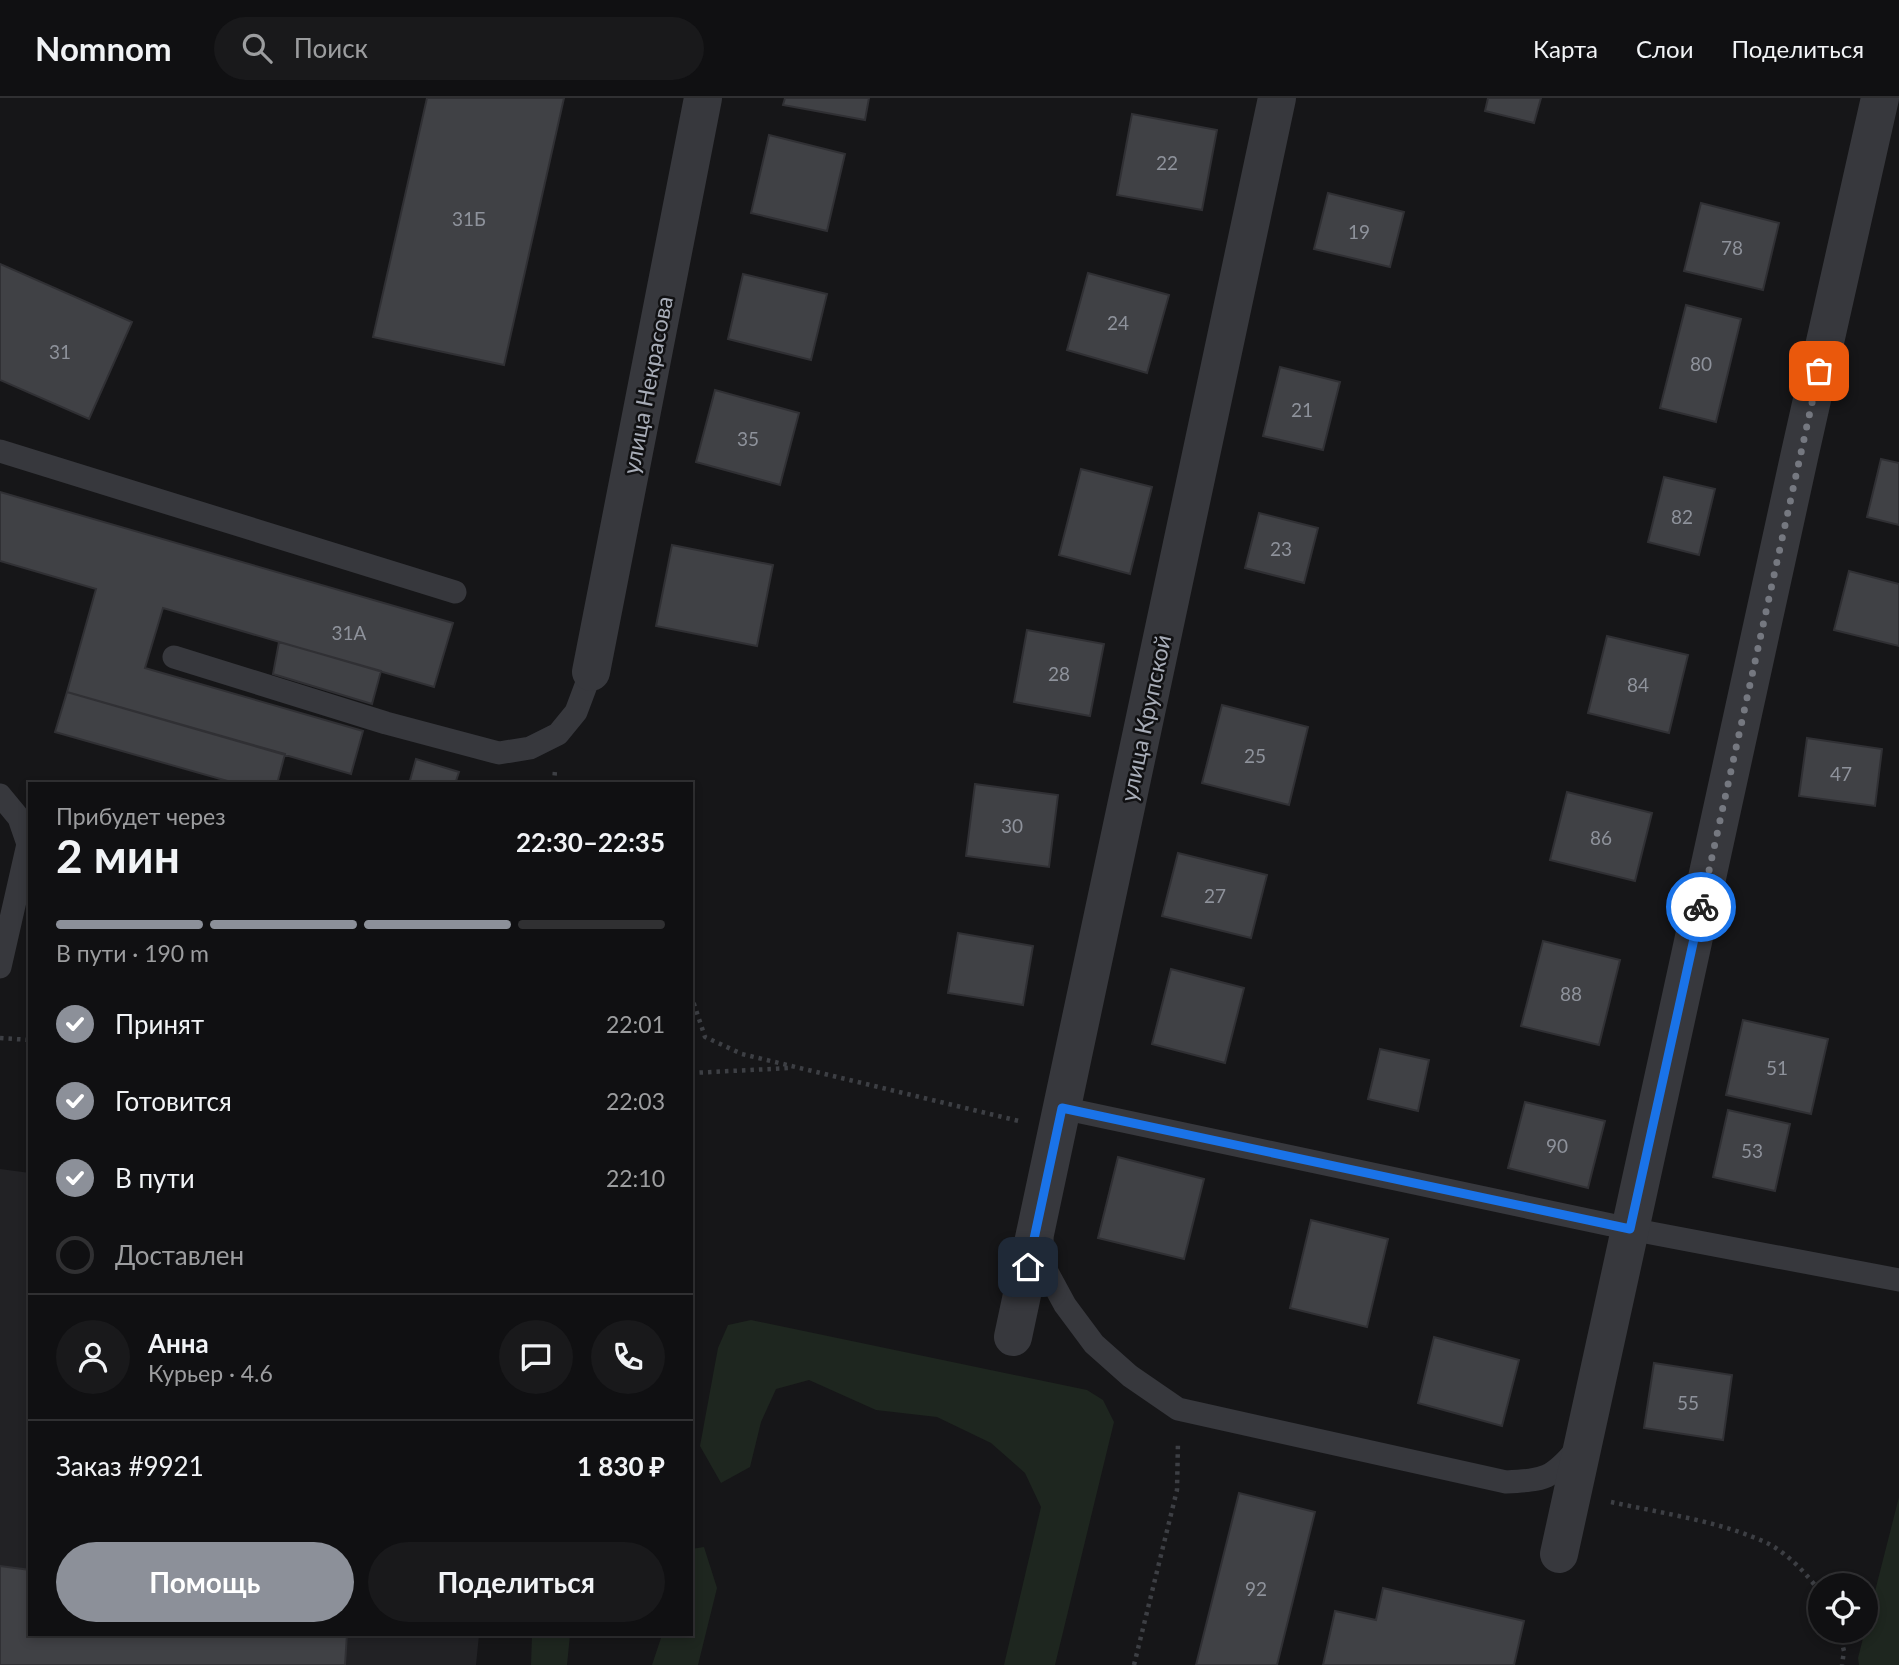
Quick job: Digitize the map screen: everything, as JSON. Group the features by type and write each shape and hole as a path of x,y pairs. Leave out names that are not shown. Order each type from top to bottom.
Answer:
{"street":[{"name":"улица Некрасова","path":"591,672 703,98"},
{"name":"улица Крупской","path":"1013,1337 1277,98"},
{"path":"1559,1554 1880,98"}],"lane":[{"path":"0,452 454,592"},
{"path":"174,657 386,723 499,753 530,748 558,734 576,712 591,672"},
{"path":"0,795 19,818 28,844 0,967"},
{"path":"1060,1119 1899,1280"},
{"path":"1038,1220 1046,1270 1065,1305 1094,1344 1130,1376 1178,1409 1506,1482 1539,1480 1561,1468 1584,1441"}],"path":[{"path":"693,1001 705,1037 742,1054 798,1068 1060,1119"},
{"path":"0,1038 28,1040"},
{"path":"693,1073 798,1068"},
{"path":"1134,1665 1177,1490 1178,1409"},
{"path":"1572,1493 1735,1530 1772,1545 1808,1574"},
{"path":"1842,1643 1842,1665"}],"shaded area":[{"path":"0,1169 28,1173 28,1636 479,1636 476,1665 0,1665"},
{"path":"751,1320 1087,1390 1103,1400 1114,1422 1055,1665 1004,1665 1041,1507 1025,1473 991,1443 937,1417 876,1410 809,1380 776,1389 761,1422 750,1467 721,1483 700,1446 718,1348 728,1325"},
{"path":"1899,1497 1899,1665 1859,1665 1862,1643 1878,1643 1878,1579"},
{"path":"704,1547 717,1588 698,1665 652,1665 662,1636 693,1636 693,1549"},
{"path":"532,1636 570,1636 567,1665 531,1665"}],"building":[{"path":"427,98 564,98 504,365 373,337"},
{"path":"785,98 869,98 865,120 783,105"},
{"path":"1488,98 1541,98 1534,123 1485,111"},
{"path":"1132,114 1217,130 1202,210 1117,195"},
{"path":"769,135 845,154 827,231 751,213"},
{"path":"1328,193 1404,212 1390,267 1314,249"},
{"path":"1701,203 1779,223 1763,290 1684,271"},
{"path":"0,264 132,322 89,419 0,380"},
{"path":"1088,273 1169,295 1147,373 1067,350"},
{"path":"743,274 827,294 811,360 728,339"},
{"path":"1686,305 1741,319 1716,422 1660,408"},
{"path":"1280,367 1340,382 1323,450 1263,436"},
{"path":"715,390 799,413 780,485 696,462"},
{"path":"1881,459 1899,463 1899,525 1867,517"},
{"path":"1081,469 1152,487 1130,574 1059,555"},
{"path":"1664,477 1715,489 1699,555 1648,542"},
{"path":"0,492 453,623 434,687 163,608 145,668 363,731 351,774 67,692 96,589 0,561"},
{"path":"1259,513 1318,528 1304,583 1245,568"},
{"path":"672,545 773,565 757,646 656,626"},
{"path":"1849,571 1899,584 1899,646 1834,630"},
{"path":"1027,630 1104,644 1090,716 1014,702"},
{"path":"1607,636 1688,655 1669,733 1588,713"},
{"path":"279,642 381,671 372,704 273,674"},
{"path":"67,692 285,754 278,782 231,782 55,732"},
{"path":"1222,705 1308,727 1289,805 1202,783"},
{"path":"1807,738 1882,749 1875,806 1799,796"},
{"path":"416,759 459,772 456,782 410,782"},
{"path":"975,784 1058,795 1049,867 966,856"},
{"path":"1567,792 1652,813 1635,881 1550,860"},
{"path":"1178,853 1267,875 1251,938 1162,916"},
{"path":"958,933 1033,946 1023,1005 948,993"},
{"path":"1543,941 1620,960 1599,1045 1521,1026"},
{"path":"1171,969 1244,988 1225,1063 1152,1044"},
{"path":"1743,1020 1828,1039 1811,1114 1726,1095"},
{"path":"1380,1049 1429,1060 1418,1111 1368,1099"},
{"path":"1525,1102 1605,1121 1588,1188 1508,1168"},
{"path":"1728,1110 1790,1124 1775,1191 1713,1177"},
{"path":"1118,1157 1204,1179 1184,1259 1098,1238"},
{"path":"1311,1220 1388,1239 1367,1327 1290,1308"},
{"path":"1434,1337 1519,1360 1502,1426 1418,1403"},
{"path":"1654,1363 1732,1375 1723,1440 1644,1428"},
{"path":"1239,1493 1315,1512 1277,1665 1196,1665"},
{"path":"0,1566 28,1570 28,1636 347,1636 345,1665 0,1665"},
{"path":"1383,1588 1524,1621 1514,1665 1323,1665 1335,1611 1376,1620"}],"way so far":[{"path":"1701,907 1819,371"}],"route":[{"path":"1028,1267 1062,1108 1630,1229 1701,907"}]}
